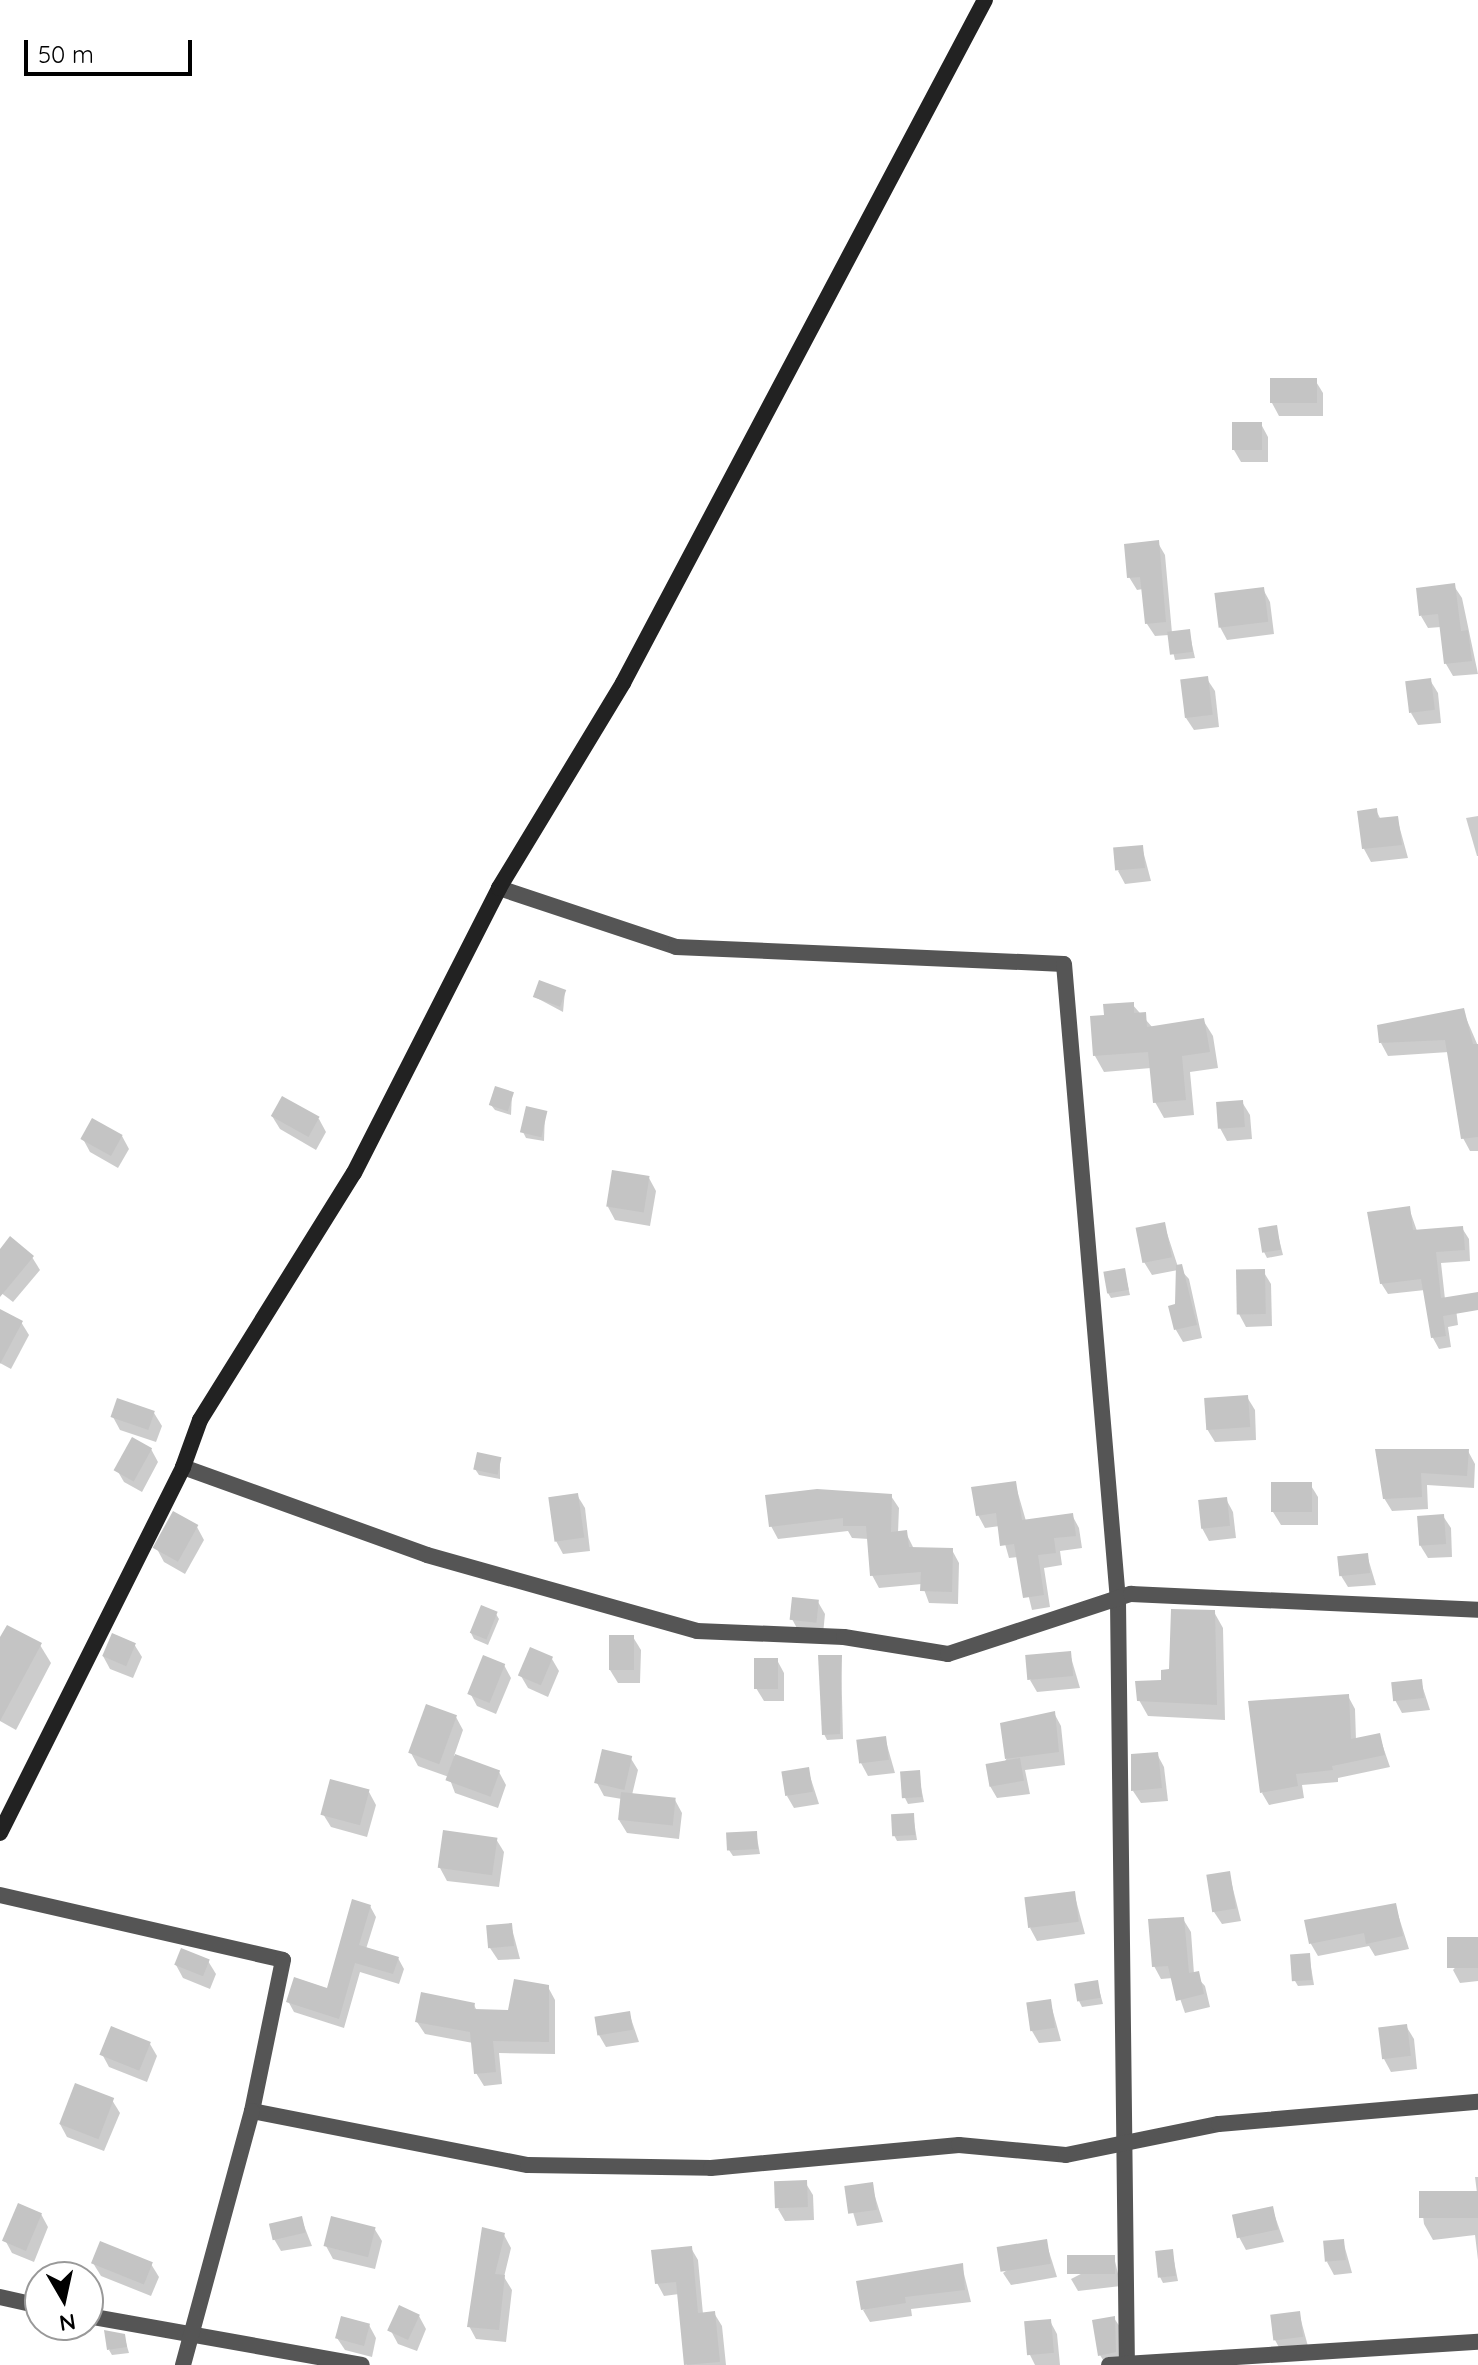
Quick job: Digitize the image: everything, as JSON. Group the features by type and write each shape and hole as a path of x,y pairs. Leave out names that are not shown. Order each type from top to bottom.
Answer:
{"street":[{"path":"0,1833 183,1467 200,1420 354,1173 499,888 623,683 985,0"},
{"path":"499,888 676,947 1064,964 1118,1601 1124,2143 1121,2364 1478,2342"},
{"path":"183,1467 427,1555 697,1631 844,1637 948,1654 1118,1601 1131,1594 1478,1610"},
{"path":"0,1895 283,1960 252,2111 183,2365"},
{"path":"252,2111 500,2160 589,2168 711,2168 959,2145 1066,2155 1219,2124 1478,2102"},
{"path":"0,2297 24,2302"},
{"path":"104,2319 190,2338 362,2365"}],"building":[{"path":"1270,378 1317,378 1317,403 1270,403"},
{"path":"1232,422 1262,422 1262,450 1232,450"},
{"path":"1159,540 1166,622 1145,624 1140,577 1127,578 1124,544"},
{"path":"1455,583 1461,631 1468,630 1472,661 1444,664 1438,614 1419,616 1416,588"},
{"path":"1264,587 1268,622 1219,628 1214,593"},
{"path":"1190,629 1193,652 1170,655 1167,632"},
{"path":"1208,676 1213,715 1185,718 1180,679"},
{"path":"1431,678 1435,710 1409,713 1405,681"},
{"path":"1377,808 1378,818 1398,816 1402,845 1362,849 1357,811"},
{"path":"1143,845 1145,868 1115,871 1113,848"},
{"path":"539,980 566,990 560,1007 533,997"},
{"path":"1134,1002 1134,1013 1146,1012 1147,1027 1204,1018 1210,1052 1182,1056 1186,1100 1153,1103 1148,1052 1093,1056 1090,1016 1104,1015 1103,1004"},
{"path":"1464,1008 1473,1044 1478,1044 1478,1137 1461,1139 1445,1040 1379,1043 1377,1025"},
{"path":"495,1086 514,1092 508,1111 489,1105"},
{"path":"282,1096 320,1117 308,1137 271,1116"},
{"path":"1243,1100 1245,1127 1218,1129 1216,1102"},
{"path":"526,1106 547,1111 541,1137 520,1132"},
{"path":"92,1118 123,1135 111,1156 80,1139"},
{"path":"612,1170 650,1176 644,1212 606,1207"},
{"path":"1410,1206 1413,1230 1463,1226 1465,1250 1436,1252 1441,1298 1478,1292 1478,1310 1443,1316 1446,1336 1431,1338 1421,1279 1380,1284 1367,1212"},
{"path":"1165,1222 1172,1257 1142,1263 1136,1228"},
{"path":"1277,1225 1281,1250 1262,1253 1258,1228"},
{"path":"10,1236 34,1256 0,1297 0,1249"},
{"path":"1182,1264 1197,1325 1174,1330 1168,1306 1175,1304 1176,1265"},
{"path":"1125,1268 1129,1290 1107,1293 1103,1272"},
{"path":"1265,1269 1266,1314 1237,1314 1236,1270"},
{"path":"0,1309 23,1321 0,1364"},
{"path":"1248,1395 1250,1427 1206,1430 1204,1398"},
{"path":"117,1398 155,1411 148,1430 110,1417"},
{"path":"132,1437 152,1448 134,1481 114,1470"},
{"path":"1375,1449 1469,1449 1467,1476 1421,1473 1422,1497 1383,1499"},
{"path":"477,1452 501,1457 498,1475 473,1470"},
{"path":"1016,1481 1022,1520 1073,1513 1076,1536 1054,1538 1056,1553 1038,1555 1044,1595 1023,1598 1014,1544 1000,1546 996,1513 976,1516 971,1487"},
{"path":"1271,1482 1312,1482 1312,1512 1271,1512"},
{"path":"817,1489 892,1494 891,1532 907,1530 909,1547 953,1548 952,1592 920,1591 921,1572 870,1576 866,1526 843,1526 843,1518 769,1527 765,1495"},
{"path":"578,1493 584,1538 555,1542 548,1497"},
{"path":"1227,1497 1230,1526 1201,1529 1198,1500"},
{"path":"173,1511 198,1525 178,1562 153,1548"},
{"path":"1444,1514 1446,1544 1419,1546 1417,1516"},
{"path":"1368,1553 1370,1573 1339,1576 1337,1556"},
{"path":"792,1597 819,1600 816,1623 790,1620"},
{"path":"481,1605 498,1612 486,1640 470,1633"},
{"path":"1171,1609 1215,1610 1217,1705 1137,1701 1135,1681 1161,1680 1161,1670 1169,1669"},
{"path":"7,1625 42,1643 0,1721 0,1637"},
{"path":"112,1633 136,1643 126,1666 102,1656"},
{"path":"609,1635 634,1635 634,1670 609,1670"},
{"path":"530,1647 553,1657 541,1685 518,1676"},
{"path":"1071,1651 1073,1676 1027,1680 1025,1655"},
{"path":"483,1655 505,1664 490,1703 467,1694"},
{"path":"818,1655 842,1655 840,1734 822,1735"},
{"path":"754,1658 778,1658 778,1689 754,1689"},
{"path":"1422,1679 1424,1698 1393,1701 1391,1682"},
{"path":"1349,1694 1351,1739 1380,1733 1385,1755 1332,1766 1333,1770 1296,1774 1298,1786 1260,1793 1248,1701"},
{"path":"426,1704 457,1715 439,1764 408,1753"},
{"path":"1055,1711 1059,1752 1005,1759 1000,1723"},
{"path":"886,1736 889,1760 859,1763 856,1740"},
{"path":"602,1749 632,1756 624,1790 594,1783"},
{"path":"1158,1752 1162,1788 1131,1791 1131,1754"},
{"path":"455,1754 500,1770 491,1797 445,1780"},
{"path":"1020,1758 1024,1781 990,1787 986,1764"},
{"path":"809,1767 813,1792 785,1796 781,1771"},
{"path":"920,1770 922,1797 902,1798 900,1771"},
{"path":"330,1779 370,1790 360,1825 320,1815"},
{"path":"621,1792 676,1798 673,1826 618,1820"},
{"path":"914,1813 915,1835 892,1836 891,1814"},
{"path":"443,1830 497,1838 492,1875 438,1868"},
{"path":"757,1831 758,1849 727,1851 726,1833"},
{"path":"1230,1871 1236,1909 1212,1912 1206,1875"},
{"path":"1075,1891 1079,1922 1028,1928 1024,1897"},
{"path":"352,1899 371,1905 359,1945 399,1957 393,1974 355,1963 339,2019 286,2002 294,1977 327,1988"},
{"path":"1396,1903 1403,1936 1366,1944 1364,1933 1309,1944 1304,1920"},
{"path":"1184,1917 1189,1973 1199,1971 1204,1994 1176,2001 1168,1966 1152,1967 1148,1919"},
{"path":"512,1923 514,1946 488,1948 486,1925"},
{"path":"1447,1937 1478,1937 1478,1968 1447,1968"},
{"path":"181,1948 210,1960 203,1976 174,1965"},
{"path":"1310,1953 1312,1980 1292,1981 1290,1954"},
{"path":"514,1979 549,1985 549,2042 493,2041 496,2072 474,2074 470,2032 415,2022 421,1992 475,2003 474,2009 508,2010"},
{"path":"1098,1980 1101,1998 1077,2002 1074,1984"},
{"path":"1051,1999 1055,2028 1030,2031 1026,2002"},
{"path":"630,2011 633,2030 597,2035 594,2017"},
{"path":"1407,2024 1411,2056 1382,2059 1378,2028"},
{"path":"111,2026 151,2042 139,2071 99,2055"},
{"path":"75,2083 114,2098 98,2139 59,2124"},
{"path":"807,2180 808,2207 775,2208 774,2181"},
{"path":"873,2182 877,2210 848,2214 844,2186"},
{"path":"1419,2191 1478,2191 1478,2218 1419,2218"},
{"path":"18,2203 42,2213 26,2251 2,2241"},
{"path":"1273,2206 1278,2229 1237,2238 1232,2215"},
{"path":"302,2216 306,2233 273,2240 269,2224"},
{"path":"331,2216 376,2227 368,2257 324,2246"},
{"path":"482,2227 505,2233 495,2274 505,2275 499,2330 467,2327"},
{"path":"1047,2239 1051,2264 1001,2272 997,2247"},
{"path":"1344,2239 1346,2260 1325,2262 1323,2241"},
{"path":"100,2241 153,2262 144,2285 104,2269 104,2261 92,2261"},
{"path":"692,2246 698,2313 715,2311 720,2362 684,2365 676,2282 655,2284 651,2250"},
{"path":"1173,2249 1176,2276 1158,2278 1155,2251"},
{"path":"1067,2255 1115,2255 1115,2274 1067,2274"},
{"path":"963,2263 965,2290 905,2297 906,2303 861,2310 856,2281"},
{"path":"399,2305 420,2315 408,2340 387,2330"},
{"path":"1300,2311 1303,2337 1273,2340 1270,2315"},
{"path":"341,2316 370,2324 364,2346 335,2338"},
{"path":"1115,2316 1116,2352 1098,2356 1092,2320"},
{"path":"1051,2319 1054,2353 1027,2355 1024,2321"},
{"path":"104,2330 125,2334 127,2347 107,2350"}]}
